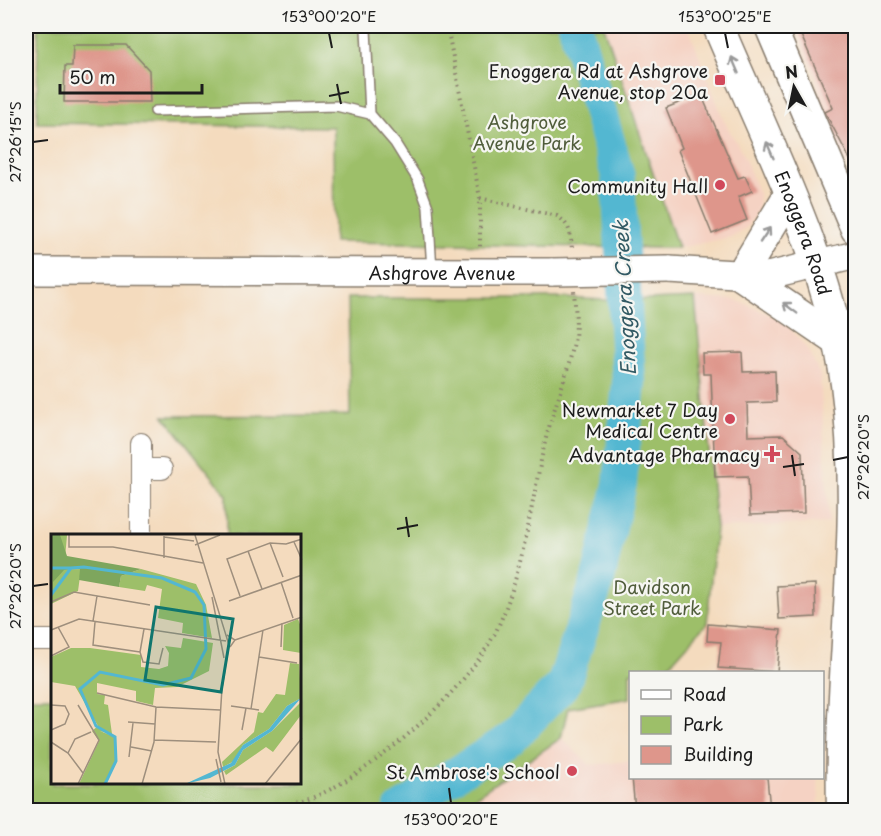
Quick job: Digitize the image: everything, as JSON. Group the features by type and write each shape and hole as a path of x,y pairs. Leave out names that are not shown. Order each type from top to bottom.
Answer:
{"main road":[{"name":"Enoggera Road","path":"718,26 817,265 838,341 849,423 852,509 850,600 842,733 842,810"},
{"path":"770,26 847,188 855,229"},
{"path":"789,195 741,275 838,341"},
{"name":"Ashgrove Avenue","path":"26,272 432,270 563,264 768,276 855,255"}],"street":[{"path":"141,443 141,534"},
{"path":"141,470 162,469"},
{"path":"26,640 51,640"}],"lane":[{"path":"366,29 370,114"},
{"path":"155,111 336,106 370,114 395,143 418,180 428,207 432,270"}],"path":[{"path":"447,26 480,198 480,249"},
{"path":"480,198 556,216 567,223 571,233 563,264"},
{"path":"261,810 309,799 345,781 404,737 456,686 477,661 498,627 529,529 546,439 574,337 574,289"}],"shaded area":[{"path":"604,26 688,26 724,121 743,154 759,194 758,210 747,227 731,237 678,248"},
{"path":"794,26 855,26 855,177 840,154 824,114 815,75"},
{"path":"695,298 736,300 784,321 808,350 820,375 829,523 716,528"},
{"name":"St Ambrose's School","path":"561,738 590,765 629,761 629,779 818,779 819,810 456,810"}],"green space":[{"name":"Ashgrove Avenue Park","path":"38,26 604,26 678,248 334,242 333,127 37,123"},
{"name":"Davidson Street Park","path":"348,298 563,298 625,301 695,298 716,528 707,623 664,671 629,671 629,698 568,708 561,738 456,810 26,810 26,697 51,697 51,785 302,785 302,534 227,534 227,495 164,416 350,415"}],"building":[{"path":"797,26 855,26 855,169 825,112 833,108"},
{"path":"73,45 126,45 149,70 150,102 64,102 65,66 72,66"},
{"name":"Community Hall","path":"701,94 738,178 745,176 752,191 738,197 747,220 712,234 678,150 682,148 666,108"},
{"name":"Newmarket 7 Day Medical Centre","path":"742,352 743,372 775,371 776,402 747,403 748,436 783,435 802,452 804,513 750,515 748,476 715,477 711,374 703,374 702,353"},
{"path":"815,584 816,617 779,619 777,586"},
{"path":"708,624 781,630 777,671 718,668 721,642 707,641"},
{"path":"632,779 767,779 770,810 635,810"}],"waterway":[{"name":"Enoggera Creek","path":"400,810 512,738 564,683 598,579 620,484 629,382 618,176 575,26"}],"place":[{"name":"Enoggera Rd at Ashgrove Avenue, stop 20a","path":"720,80"},
{"name":"Community Hall","path":"720,185"},
{"name":"Newmarket 7 Day Medical Centre","path":"730,419"},
{"name":"Advantage Pharmacy","path":"772,454"},
{"name":"St Ambrose's School","path":"572,771"}]}
